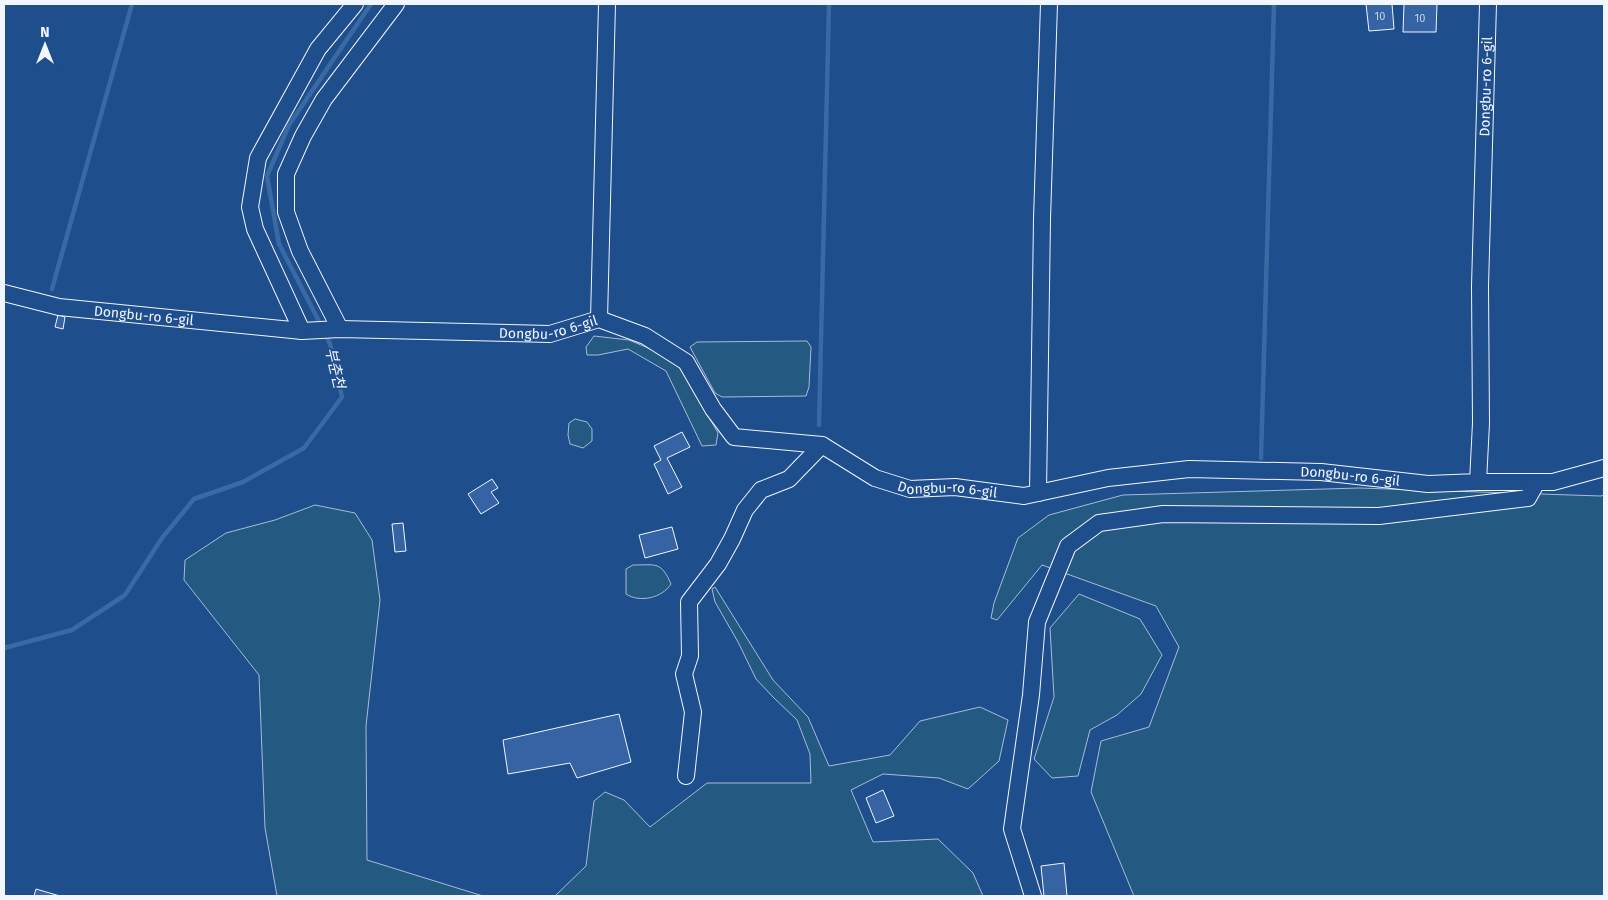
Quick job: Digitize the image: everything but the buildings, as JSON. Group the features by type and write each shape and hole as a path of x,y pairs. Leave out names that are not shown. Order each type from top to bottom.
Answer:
{"lane":[{"path":"302,331 255,228 250,206 258,158 318,49 355,4"},
{"path":"340,329 300,251 286,212 286,174 303,136 324,100 396,4"},
{"path":"598,319 606,4"},
{"path":"1038,493 1042,220 1049,4"},
{"name":"Dongbu-ro 6-gil","path":"4,293 59,307 302,331 340,329 550,334 598,319 645,336 686,362 713,409 734,437 822,444 876,478 910,489 955,487 1024,496 1108,478 1189,469 1321,472 1428,484 1478,482 1481,423 1480,286 1488,4"},
{"path":"686,776 692,712 684,674 690,656 689,602 718,564 746,510 761,490 789,479 822,444"},
{"path":"1478,482 1553,482 1604,468"},
{"path":"1033,896 1012,829 1031,695 1037,622 1068,546 1099,523 1145,516 1163,514 1379,516 1528,498 1537,482"}],"shaded area":[{"path":"594,336 629,340 660,353 681,369 718,433 716,445 702,446 666,371 628,349 598,355 587,355 586,347"},
{"path":"807,341 811,347 809,387 806,396 722,397 715,393 690,347 697,342"},
{"path":"575,419 587,422 592,429 592,441 583,448 570,444 568,435 569,423"},
{"path":"1359,488 1604,495 1604,896 1134,896 1091,792 1101,741 1149,727 1179,647 1156,606 1042,565 997,620 991,618 994,603 1018,538 1049,515 1123,495"},
{"path":"315,505 355,513 372,540 380,600 366,726 367,860 483,896 277,896 265,828 259,675 184,580 185,560 226,533 275,520"},
{"path":"633,565 652,565 661,568 671,584 662,593 650,598 632,597 626,594 626,569"},
{"path":"715,587 773,680 808,717 829,766 890,755 920,721 980,707 1008,720 999,761 968,789 939,778 883,774 851,790 873,842 938,839 973,873 983,896 555,896 586,866 594,801 605,792 624,800 650,827 707,783 811,783 810,754 797,720 756,679 738,642 715,602 712,589"},
{"path":"1079,594 1140,619 1162,655 1141,694 1117,715 1090,730 1078,776 1052,778 1034,759 1054,697 1050,628"}],"waterway":[{"path":"52,289 132,4"},
{"name":"부춘천","path":"322,327 279,244 267,176 289,125 371,4"},
{"path":"819,425 829,4"},
{"path":"1261,458 1274,4"},
{"name":"부춘천","path":"4,648 72,630 125,595 162,538 194,499 243,482 304,448 342,397 330,344 325,333"}]}
